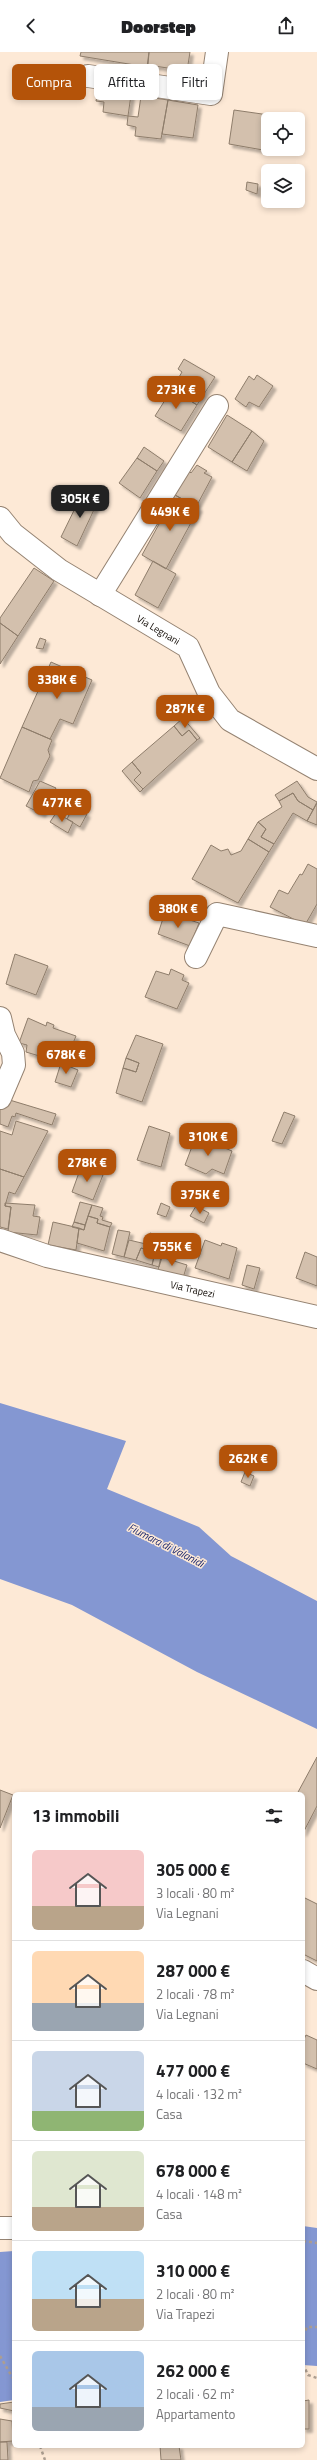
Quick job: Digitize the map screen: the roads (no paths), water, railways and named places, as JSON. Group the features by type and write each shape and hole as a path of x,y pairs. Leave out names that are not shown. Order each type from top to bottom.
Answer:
{"street":[{"path":"88,76 211,94 217,52"},
{"path":"100,595 217,406"},
{"name":"Via Legnani","path":"0,518 13,534 59,570 188,647 209,693 230,720 317,769"},
{"path":"196,957 217,914 317,936"},
{"path":"0,1018 4,1034 13,1053 14,1064 0,1098"},
{"name":"Via Trapezi","path":"0,1240 47,1256 317,1317"},
{"path":"305,1972 317,1979"},
{"path":"0,2228 12,2228"}],"water":[{"name":"Fiumara di Valanidi","path":"0,1403 126,1441 107,1489 199,1527 231,1556 317,1601 317,1729 197,1672 72,1605 0,1579"},
{"path":"305,2226 317,2228 317,2366 305,2365"},
{"path":"12,2251 12,2400 0,2402 0,2252"}]}
